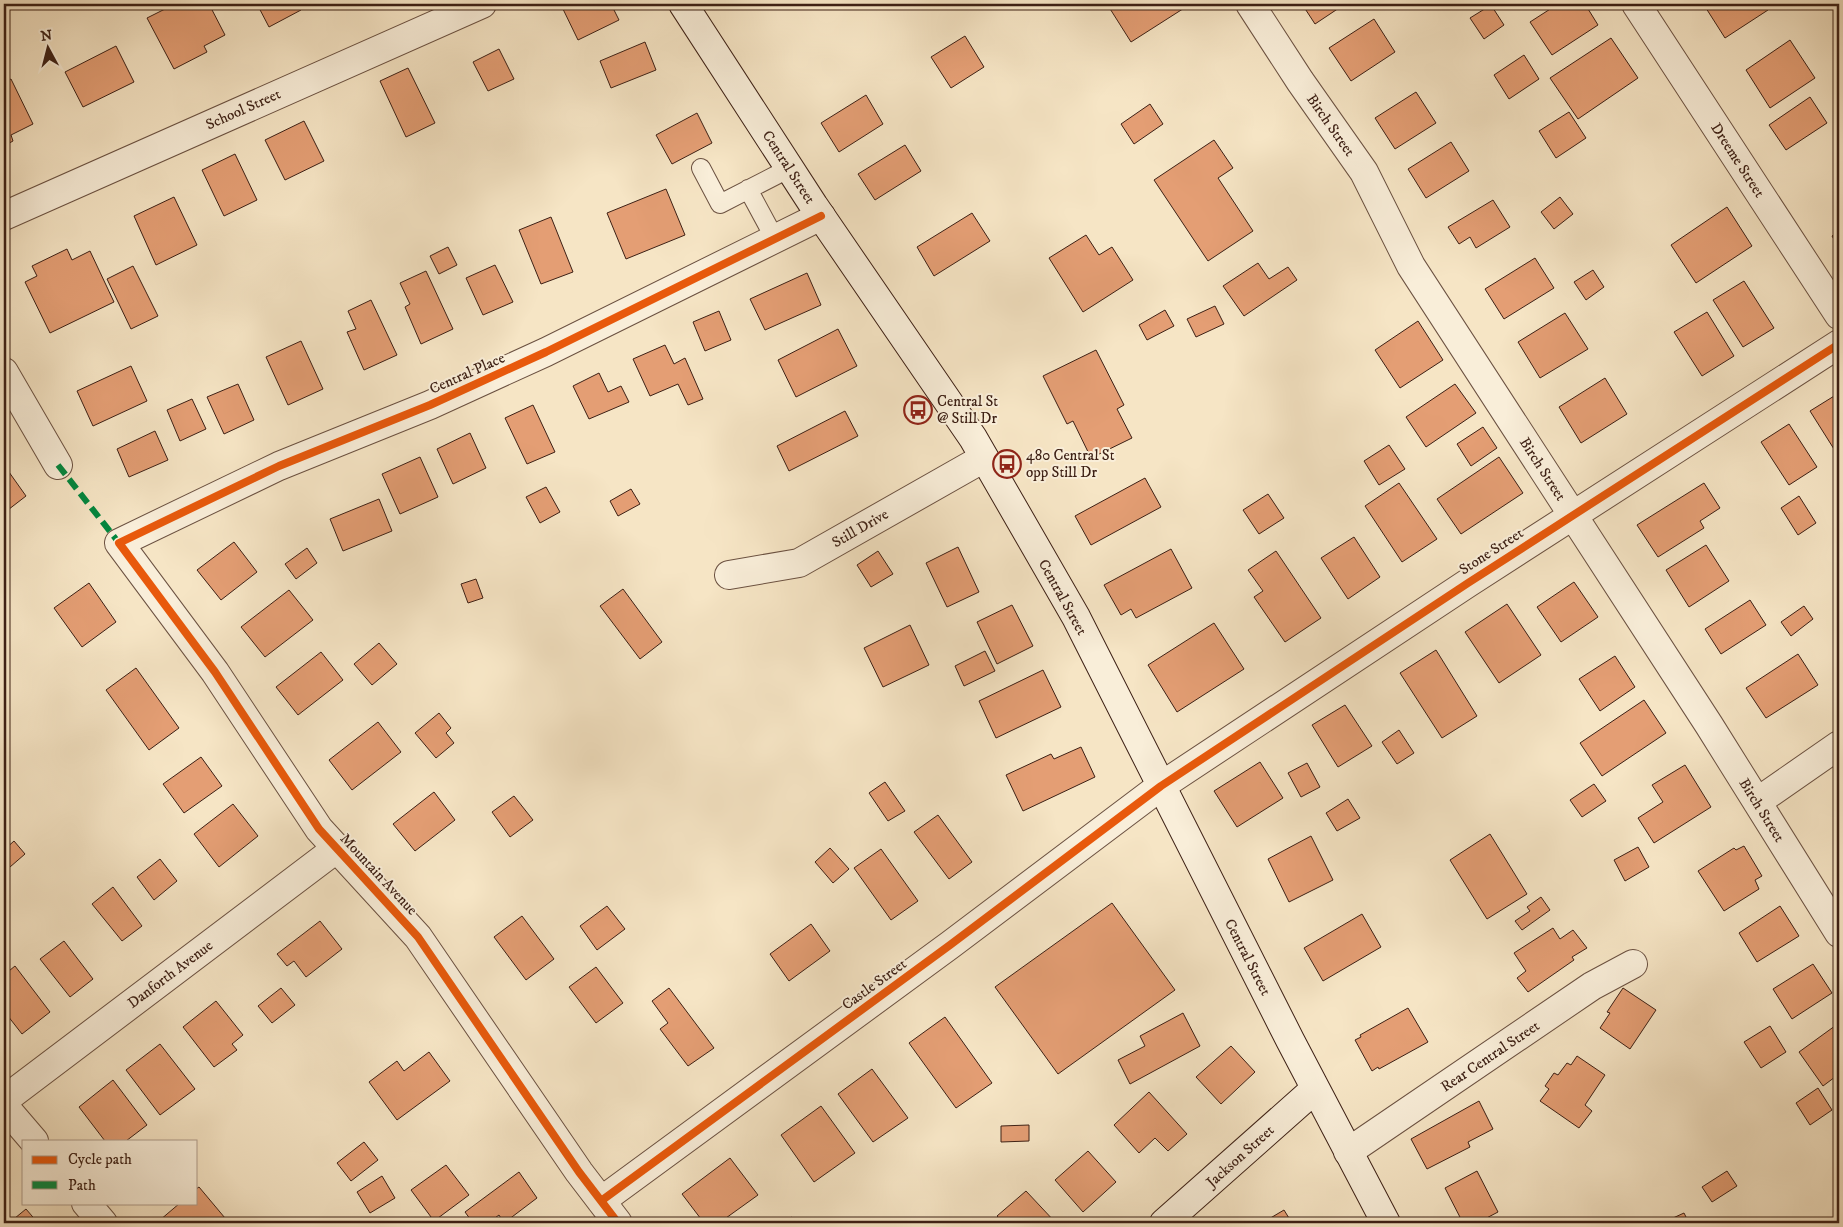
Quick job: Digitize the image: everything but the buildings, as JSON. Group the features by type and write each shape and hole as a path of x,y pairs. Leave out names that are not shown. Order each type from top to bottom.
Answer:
{"street":[{"name":"School Street","path":"4,216 482,4"},
{"name":"Central Street","path":"683,4 821,216 973,438 1076,617 1386,1223"},
{"name":"Birch Street","path":"1250,4 1300,81 1364,172 1411,266 1757,802 1839,934"},
{"name":"Dreeme Street","path":"1636,4 1839,315"},
{"name":"Central Place","path":"119,543 279,466 430,405 538,356 821,216"},
{"name":"Stone Street","path":"1161,786 1573,515 1839,344"},
{"path":"4,372 58,465"},
{"name":"Still Drive","path":"728,575 799,563 984,458"},
{"name":"Mountain Avenue","path":"119,543 215,672 319,830 418,937 579,1172 618,1223"},
{"path":"1757,802 1839,745"},
{"name":"Castle Street","path":"601,1201 950,945 1161,786"},
{"name":"Danforth Avenue","path":"4,1100 336,849"},
{"name":"Rear Central Street","path":"1348,1152 1592,986 1633,964"},
{"name":"Jackson Street","path":"1164,1223 1316,1089"},
{"path":"4,1106 33,1140"},
{"path":"87,1204 103,1223"}],"lane":[{"path":"701,168 720,204 790,168"},
{"path":"748,189 775,239"}],"marked path":[{"path":"58,465 119,543"}],"cycle path":[{"path":"618,1223 579,1172 418,937 319,829 215,672 119,543 279,466 430,405 546,352 821,216"},
{"path":"601,1201 950,945 1161,786 1468,583 1839,344"}],"place":[{"name":"Central St @ Still Dr","path":"918,410"},
{"name":"480 Central St opp Still Dr","path":"1007,464"}]}
